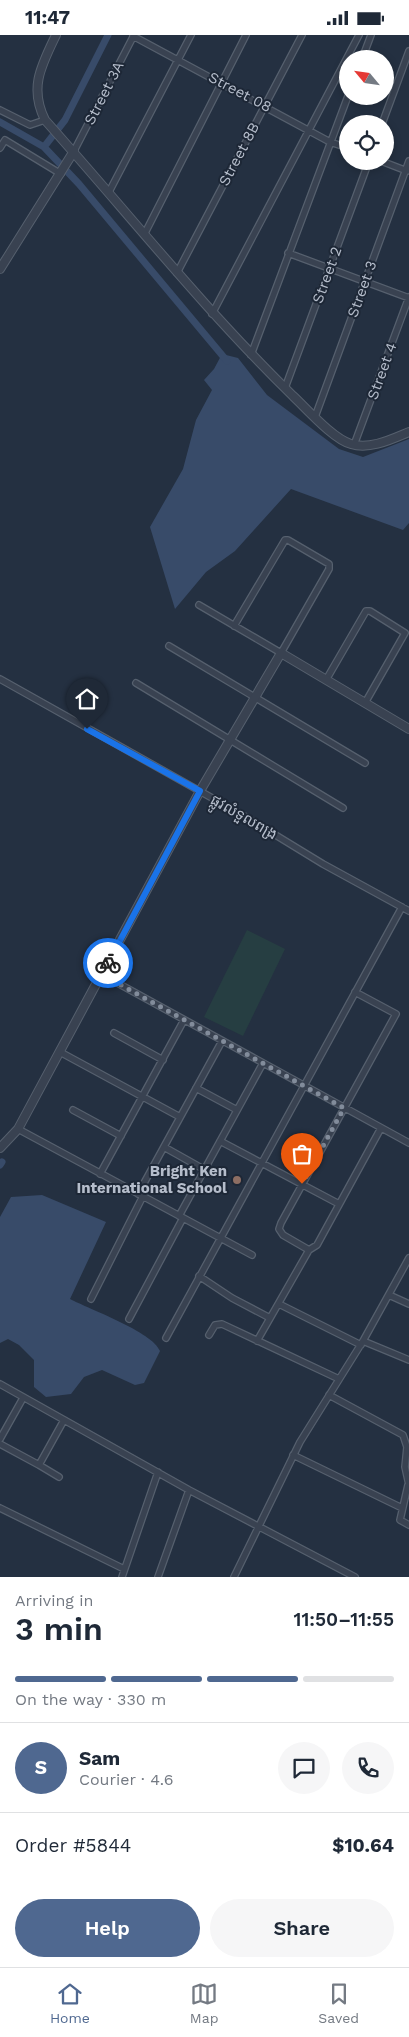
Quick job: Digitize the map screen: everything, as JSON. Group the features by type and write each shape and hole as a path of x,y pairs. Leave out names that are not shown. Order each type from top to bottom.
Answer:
{"street":[{"path":"56,35 37,80 37,100 45,120 145,233 212,314 315,417 345,441 354,445 385,442 409,432"},
{"name":"Street 08","path":"133,35 339,146"},
{"name":"Street 3A","path":"74,151 133,35"},
{"path":"109,192 191,35"},
{"path":"145,233 246,35"},
{"name":"Street 8B","path":"177,273 302,35"},
{"path":"212,314 359,35"},
{"path":"365,50 371,35"},
{"path":"385,115 409,51"},
{"path":"251,355 344,105"},
{"path":"0,110 30,125 45,120"},
{"path":"0,148 3,139 61,173"},
{"path":"0,269 74,151"},
{"name":"Street 3","path":"315,417 407,171 409,161"},
{"path":"394,166 407,171"},
{"name":"Street 2","path":"285,388 366,170"},
{"path":"288,253 409,297"},
{"name":"Street 4","path":"354,445 409,297"},
{"path":"0,1147 18,1129 200,791 330,567 288,540 282,543 234,625"},
{"path":"200,605 365,703 408,726"},
{"path":"326,680 366,611 370,611 405,633 365,703"},
{"path":"169,646 365,763"},
{"name":"ផ្លូវលំទួលពង្រ","path":"0,679 246,817 323,864 409,911"},
{"path":"136,683 343,808"},
{"path":"166,1338 402,907"},
{"path":"101,974 409,1143"},
{"path":"309,1250 283,1235 280,1229 281,1223 396,1014 355,992"},
{"path":"100,1174 184,1020"},
{"path":"114,1033 163,1060"},
{"path":"91,1299 164,1147 222,1041"},
{"path":"60,1052 180,1117"},
{"path":"129,1319 220,1141 263,1063"},
{"path":"196,1088 237,1110"},
{"path":"73,1110 121,1136"},
{"path":"257,1341 309,1250 317,1245 381,1128"},
{"path":"18,1129 252,1255"},
{"path":"220,1141 339,1204"},
{"path":"164,1147 205,1170"},
{"path":"234,1577 293,1455 362,1343 409,1258"},
{"path":"200,1276 232,1298 270,1318"},
{"path":"389,1295 409,1304"},
{"path":"279,1304 362,1343 409,1360"},
{"path":"209,1335 218,1323 339,1379"},
{"path":"0,1384 188,1490 355,1577"},
{"path":"329,1395 403,1435 407,1447 405,1467 408,1485 402,1508 401,1522 409,1525"},
{"path":"0,1439 23,1398"},
{"path":"39,1465 64,1419"},
{"path":"0,1444 60,1477"},
{"path":"293,1455 402,1508"},
{"path":"122,1577 158,1472"},
{"path":"158,1577 188,1490"},
{"path":"0,1508 124,1569"}],"green space":[{"path":"247,930 285,949 243,1036 204,1017"}],"water":[{"path":"222,354 238,358 267,395 339,449 363,457 409,439 409,523 403,530 291,489 235,551 206,572 175,609 150,527 183,469 196,420 212,390 204,380 214,369"},
{"path":"42,1195 106,1222 70,1299 120,1322 146,1336 155,1344 160,1351 144,1383 135,1385 102,1370 84,1377 71,1394 46,1397 34,1387 34,1360 19,1345 8,1339 0,1343 0,1217 11,1197"}],"waterway":[{"path":"44,147 65,120 108,35"},
{"path":"0,122 44,147 79,184 227,361"}],"way so far":[{"path":"108,963 101,974 344,1108 302,1184"}],"place":[{"name":"Bright Ken International School","path":"237,1180"}],"route":[{"path":"87,729 200,791 108,963"}]}
